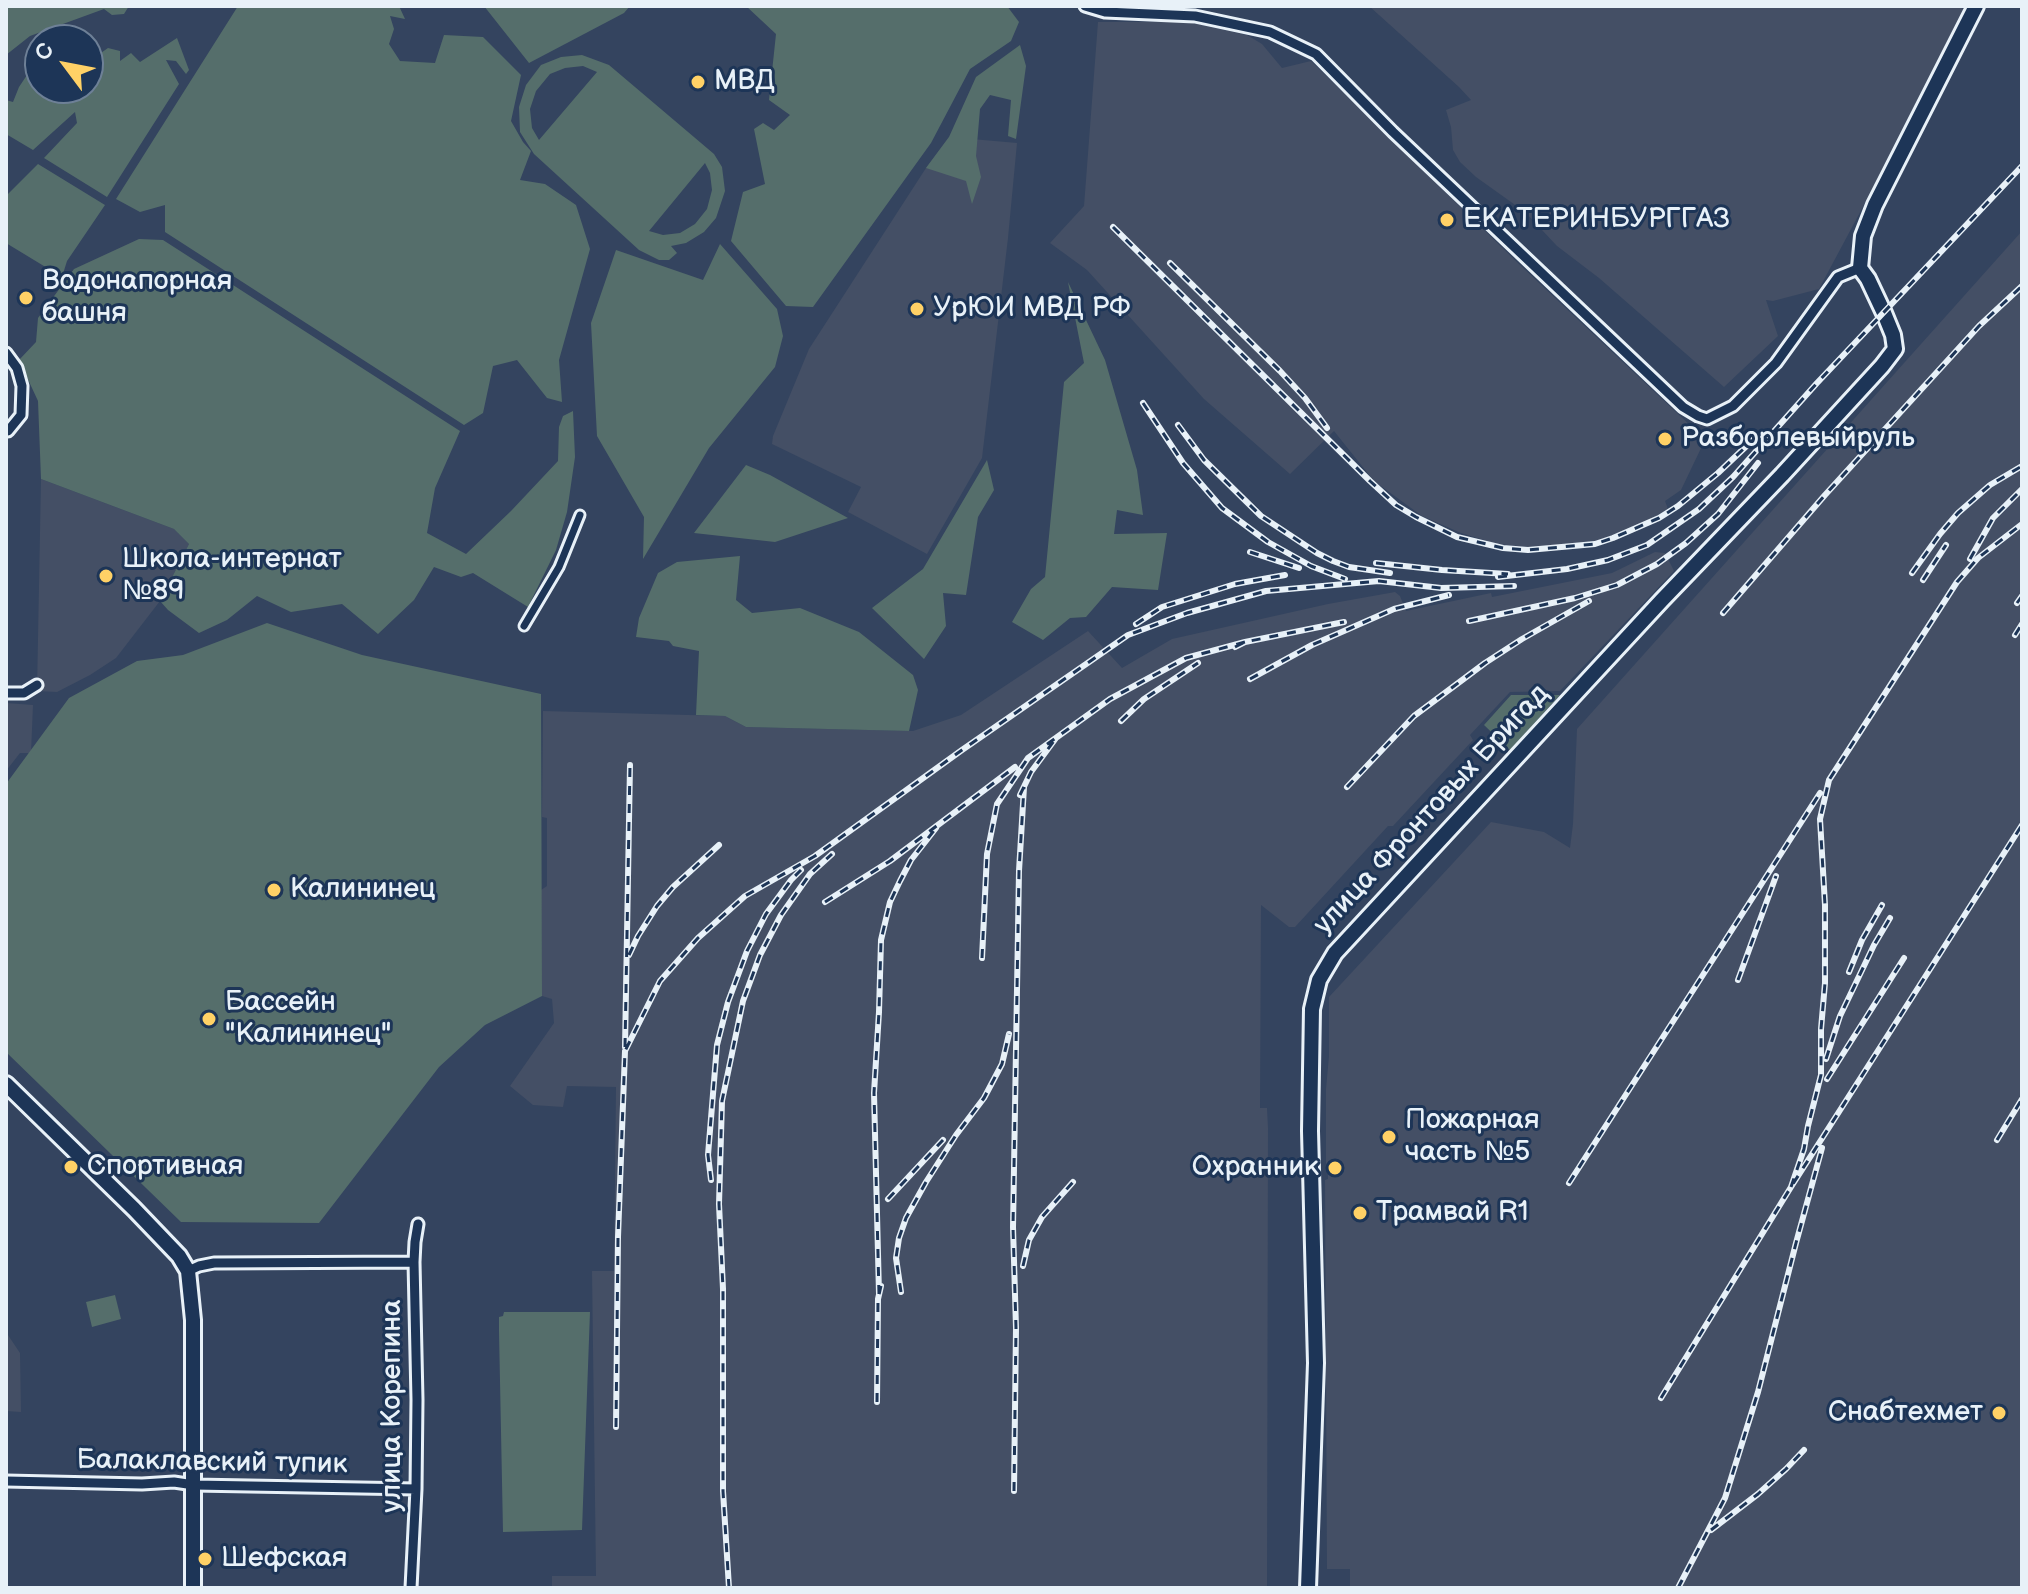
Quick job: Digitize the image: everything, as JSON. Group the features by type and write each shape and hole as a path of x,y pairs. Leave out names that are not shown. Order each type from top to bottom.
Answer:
{"main road":[{"path":"1860,268 1863,236 1875,205 1976,6"},
{"name":"улица Фронтовых Бригад","path":"1308,1588 1316,1363 1310,1131 1312,1009 1319,980 1335,953 1895,349 1893,335 1879,301 1860,268"},
{"path":"6,1084 134,1209 179,1256 188,1271 193,1320 193,1588"}],"street":[{"path":"1085,6 1105,12 1195,16 1270,32 1316,54 1393,132 1683,407 1698,416 1707,419 1733,406 1776,363 1838,277 1860,268"},
{"path":"6,353 17,368 22,386 21,415 6,431"},
{"path":"524,626 559,567 580,515"},
{"path":"6,693 24,693 37,685"},
{"name":"улица Корепина","path":"411,1588 417,1400 414,1262 418,1224"},
{"path":"188,1271 214,1263 414,1262"},
{"name":"Балаклавский тупик","path":"6,1481 416,1489"}],"shaded area":[{"path":"1369,6 1959,6 1967,12 1819,289 1773,301 1766,300 1778,336 1724,387 1599,278 1557,246 1525,212 1460,162 1453,150 1446,110 1471,100"},
{"path":"1098,22 1188,22 1247,35 1262,44 1282,68 1311,61 1694,429 1703,444 1681,490 1665,501 1668,509 1634,529 1596,541 1562,547 1528,547 1497,544 1422,516 1374,481 1334,431 1290,474 1204,399 1087,270 1050,243 1084,206"},
{"name":"УрЮИ МВД РФ","path":"949,137 1017,143 982,458 927,554 848,512 861,487 772,444 809,349"},
{"path":"2022,231 2022,1588 1350,1588 1350,1569 1327,1569 1325,1180 1328,1179 1326,1089 1329,997 1491,822 1544,832 1570,848 1577,729"},
{"name":"Школа-интернат №89","path":"41,479 174,529 189,544 160,601 116,658 57,692 37,691"},
{"path":"1655,552 1665,553 1674,571 1560,691 1510,692 1470,735 1473,740 1295,927 1289,927 1261,905 1260,1108 1267,1108 1268,1128 1267,1588 552,1588 552,1576 596,1576 592,1271 614,1271 616,1087 567,1086 563,1107 533,1105 510,1086 554,1023 552,999 542,996 541,890 547,886 547,818 542,817 543,711 725,716 746,727 913,731 961,715 1088,631 1122,668 1172,639 1328,604 1395,592 1406,611 1612,573"},
{"path":"6,703 33,705 31,753 20,753 6,771"},
{"path":"6,1332 20,1353 21,1412 6,1411"}],"green space":[{"path":"6,6 129,6 124,14 112,15 104,9 63,24 24,24 24,41 6,55"},
{"path":"238,6 399,6 405,19 390,16 394,29 389,44 400,61 435,63 444,35 483,37 521,75 511,121 531,151 520,180 545,184 576,205 590,249 559,360 562,402 547,398 517,360 493,366 483,413 464,425 165,232 165,205 140,212 116,199"},
{"path":"484,6 630,6 624,13 529,63"},
{"path":"746,6 1007,6 1019,22 1011,41 970,69 931,143 813,307 786,306 731,241 743,192 765,184 754,129 763,123 774,130 790,115 769,100 776,34"},
{"path":"177,38 189,70 186,74 176,61 166,60 179,84 107,197 44,158 77,123 75,112 33,150 6,134 6,100 13,102 24,80 24,104 104,104 104,51 108,48 120,51 120,61 131,53 140,62"},
{"path":"1020,45 1026,66 1016,139 1008,136 1011,100 990,95 980,109 976,156 981,177 972,204 966,181 926,168 949,137 976,77"},
{"path":"582,55 609,65 714,154 722,167 725,191 716,218 704,232 686,243 671,246 677,253 669,260 659,260 639,250 534,154 520,132 519,107 526,85 541,65 561,57","holes":["583,66 597,72 539,140 532,128 530,109 536,91 550,74","705,163 712,190 707,209 695,224 680,233 663,235 649,231"]},
{"path":"38,164 105,205 67,261 62,277 6,243 6,196"},
{"path":"139,239 163,240 460,431 435,488 427,533 466,554 558,461 559,427 563,416 573,411 575,457 567,512 556,550 528,607 473,573 461,577 434,567 414,600 378,634 342,604 291,612 257,596 227,620 199,633 168,610 160,601 189,544 174,529 41,479 38,401 19,360 36,342 38,318 74,269"},
{"path":"720,244 777,309 783,336 775,367 709,448 643,559 644,517 597,436 591,323 616,250 703,280"},
{"path":"1068,282 1105,360 1137,470 1143,515 1117,510 1114,534 1167,533 1158,590 1112,587 1086,617 1070,618 1043,640 1012,622 1031,589 1045,577 1064,382 1084,363"},
{"path":"987,460 994,490 978,517 966,595 943,593 946,626 924,659 872,608 923,569"},
{"path":"746,465 848,518 775,542 694,533"},
{"path":"740,556 736,600 752,613 800,608 859,632 913,675 918,690 909,731 746,727 725,716 696,715 699,651 673,646 669,641 636,637 639,618 658,573 677,562"},
{"name":"Калининец","path":"267,623 362,655 541,694 542,996 485,1025 439,1067 319,1223 181,1222 6,1052 6,784 69,698 137,661 183,655"},
{"path":"1511,695 1560,695 1510,750 1484,725"},
{"path":"115,1295 121,1319 92,1327 86,1302"},
{"path":"504,1312 590,1312 582,1530 503,1532 499,1317"}],"railway":[{"path":"1498,577 1567,569 1608,560 1647,545 1699,509 1733,477 1817,383 2022,166"},
{"path":"1113,227 1396,505 1457,537 1503,548 1528,550 1595,544 1659,518 1678,506 1754,439"},
{"path":"1170,263 1280,371 1327,428"},
{"path":"1723,613 1825,495 1979,326 2022,286"},
{"path":"1143,403 1183,463 1222,508 1268,542 1311,566 1345,579"},
{"path":"1178,425 1204,460 1261,516 1333,561 1349,567 1390,573"},
{"path":"1469,621 1575,598 1617,585 1657,564 1718,514 1758,463"},
{"path":"1912,573 1958,513 1990,485 2022,466"},
{"path":"1970,559 1993,518 2022,489"},
{"path":"1791,1187 1804,1149 1821,1075 1825,905 1820,819 1829,780 1957,582 1978,558 2022,524"},
{"path":"1923,580 1946,545"},
{"path":"1250,552 1299,568"},
{"path":"1376,563 1508,574"},
{"path":"1136,624 1162,607 1235,584 1285,575"},
{"path":"616,1427 618,1237 625,1051 660,981 698,938 745,896 815,856 1128,635 1187,613 1266,591 1379,581 1441,588 1514,586"},
{"path":"1250,679 1312,645 1394,609 1449,595"},
{"path":"2017,603 2022,596"},
{"path":"1347,787 1414,716 1485,663 1589,601"},
{"path":"1235,647 1245,642 1344,622"},
{"path":"2015,635 2022,624"},
{"path":"982,958 987,854 997,804 1028,758 1110,699 1186,658 1245,642"},
{"path":"1121,721 1144,699 1198,663"},
{"path":"1020,795 1031,772 1056,738"},
{"path":"625,1047 630,765"},
{"path":"825,902 890,861 1015,767"},
{"path":"1014,1491 1016,1328 1013,1227 1019,871 1024,787"},
{"path":"1569,1183 1820,793"},
{"path":"1661,1398 1791,1187 2022,825"},
{"path":"879,1294 874,1093 881,940 890,902 900,881 911,860 936,828"},
{"path":"629,955 657,906 719,845"},
{"path":"729,1588 723,1491 723,1289 719,1204 722,1101 743,1001 760,955 781,915 810,874 832,854"},
{"path":"711,1180 708,1155 717,1045 728,1002 747,951 766,914 801,870"},
{"path":"1738,980 1776,876"},
{"path":"1849,972 1862,940 1882,905"},
{"path":"1826,1059 1840,1016 1890,918"},
{"path":"1827,1079 1904,958"},
{"path":"901,1292 896,1258 906,1218 956,1135 984,1098 1002,1064 1009,1034"},
{"path":"1997,1140 2022,1099"},
{"path":"888,1199 943,1140"},
{"path":"1678,1588 1725,1498 1758,1392 1822,1148"},
{"path":"1023,1266 1029,1240 1042,1217 1073,1182"},
{"path":"877,1402 878,1299 881,1286"},
{"path":"1711,1530 1758,1494 1804,1450"}],"place":[{"name":"МВД","path":"698,82"},
{"name":"ЕКАТЕРИНБУРГГАЗ","path":"1447,220"},
{"name":"Водонапорная башня","path":"26,298"},
{"name":"УрЮИ МВД РФ","path":"917,309"},
{"name":"Разборлевыйруль","path":"1665,439"},
{"name":"Школа-интернат №89","path":"106,576"},
{"name":"Калининец","path":"274,890"},
{"name":"Бассейн \"Калининец\"","path":"209,1019"},
{"name":"Пожарная часть №5","path":"1389,1137"},
{"name":"Спортивная","path":"71,1167"},
{"name":"Охранник","path":"1335,1168"},
{"name":"Трамвай R1","path":"1360,1213"},
{"name":"Снабтехмет","path":"1999,1413"},
{"name":"Шефская","path":"205,1559"}]}
